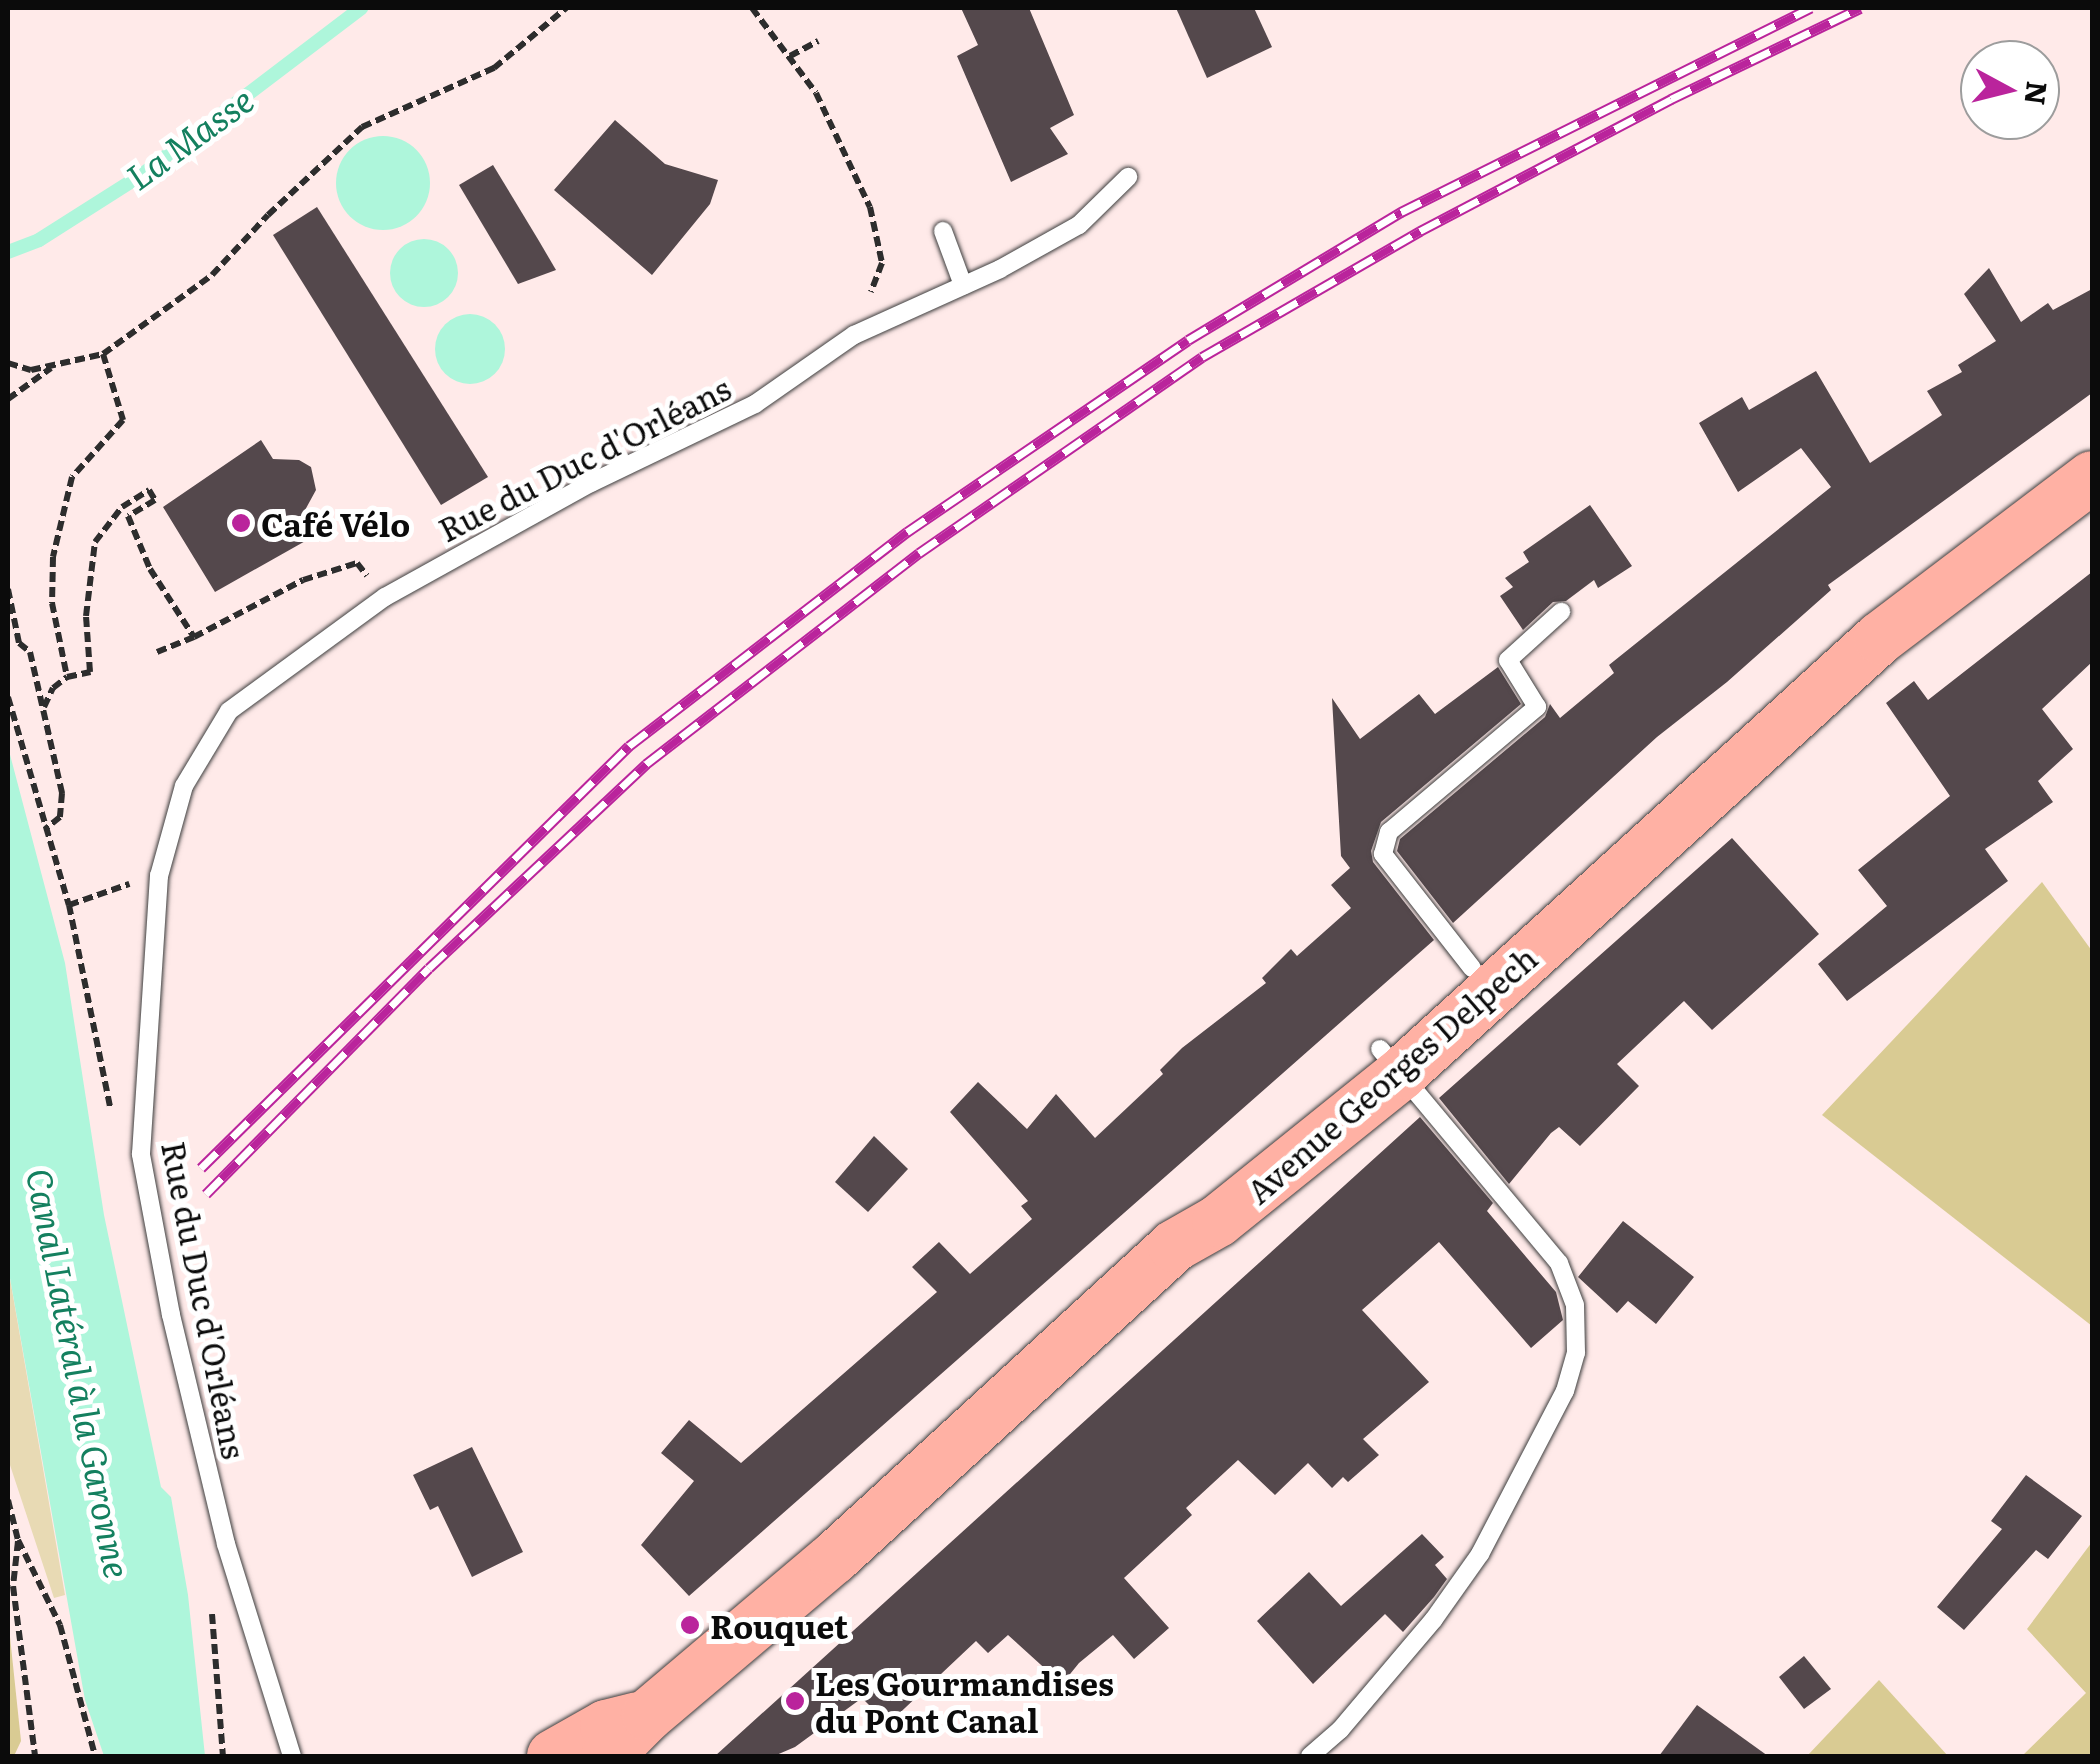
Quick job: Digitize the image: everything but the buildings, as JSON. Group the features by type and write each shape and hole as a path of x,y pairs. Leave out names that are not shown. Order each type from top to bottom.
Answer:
{"main road":[{"path":"1391,1061 1472,968 1835,648 2092,446"},
{"name":"Avenue Georges Delpech","path":"577,1752 606,1726 648,1714 834,1558 1174,1246 1218,1221 1391,1061 1880,638 2092,477"}],"lane":[{"name":"Rue du Duc d'Orléans","path":"292,1756 226,1544 147,1198 140,1120 159,876 184,786 229,710 385,597 591,483 755,404 854,335 1079,225 1128,177"},
{"path":"943,231 963,285"},
{"path":"1472,968 1383,854 1389,832 1538,707 1508,660 1561,612"},
{"path":"1310,1756 1340,1730 1411,1647 1472,1566 1565,1391 1576,1353 1575,1305 1559,1262 1391,1061"}],"path":[{"path":"8,363 31,370 103,354 212,275 268,215 362,127 494,68 566,8"},
{"path":"752,8 790,56 831,122 836,142 870,207 882,264 854,335"},
{"path":"790,56 818,40"},
{"path":"67,677 52,603 53,557 72,477 123,420 103,354"},
{"path":"8,399 52,368"},
{"path":"43,708 53,688 67,677 90,672 86,616 95,542 122,507 149,490 155,500 128,516 150,569 194,637"},
{"path":"157,652 194,637 302,580 357,563 385,597"},
{"path":"8,589 14,627 20,644 30,652 62,794 60,817 46,830 36,783 8,697"},
{"path":"69,905 135,883"},
{"path":"8,1500 18,1540 60,1625 95,1756"},
{"path":"18,1540 13,1586 35,1756"},
{"path":"210,1599 220,1670 223,1756"}],"shaded area":[{"path":"2042,882 2092,951 2092,1326 1822,1115"},
{"path":"8,1267 65,1595 54,1598 8,1459"},
{"path":"2092,1542 2092,1756 2022,1756 2086,1693 2027,1629"},
{"path":"8,1618 21,1741 14,1756 8,1756"},
{"path":"1879,1680 1948,1756 1807,1756"}],"water":[{"path":"374,136 392,136 417,149 427,165 427,201 417,217 392,230 374,230 349,217 336,192 336,174 349,149"},
{"path":"424,239 437,241 448,249 456,260 456,286 448,297 437,305 424,307 411,305 400,297 392,286 390,273 392,260 400,249 411,241"},
{"path":"470,314 494,325 505,349 494,373 470,384 446,373 435,349 446,325"},
{"name":"Canal Latéral à la Garonne","path":"8,747 65,963 104,1215 161,1487 171,1497 188,1595 205,1756 104,1756 85,1700 8,1267"}],"waterway":[{"name":"La Masse","path":"8,252 39,240 140,176 361,8"}],"railway":[{"path":"201,1168 629,746 907,532 1188,340 1401,212 1811,8"},
{"path":"206,1194 429,968 646,764 919,553 1202,357 1420,231 1671,99 1860,8"}],"place":[{"name":"Café Vélo","path":"241,523"},
{"name":"Rouquet","path":"690,1625"},
{"name":"Les Gourmandises du Pont Canal","path":"795,1701"}]}
